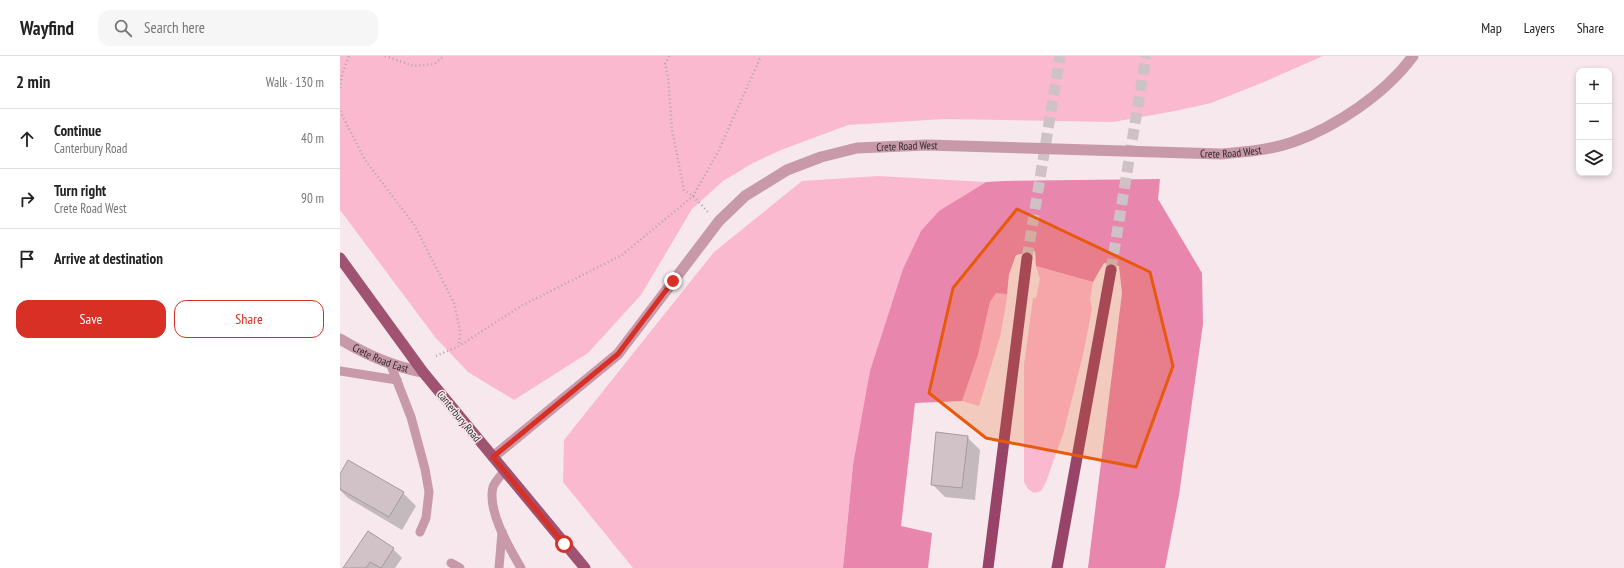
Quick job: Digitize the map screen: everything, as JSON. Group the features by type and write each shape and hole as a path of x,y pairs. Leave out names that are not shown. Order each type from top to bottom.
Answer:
{"highway":[{"path":"988,568 1027,258"},
{"path":"1058,566 1111,270"}],"main road":[{"name":"Canterbury Road","path":"340,258 423,372 584,568"}],"street":[{"name":"Crete Road West","path":"493,457 618,354 719,221 745,196 787,170 821,156 857,148 927,145 1221,154 1258,151 1293,142 1324,129 1354,111 1401,72 1413,56"},
{"name":"Crete Road East","path":"340,339 353,347 390,363 423,372"}],"lane":[{"path":"390,363 410,417 425,469 429,492 426,518 420,532"},
{"path":"340,371 397,380"},
{"path":"504,472 494,485 492,500 495,514 502,531 521,568"},
{"path":"499,568 502,531"},
{"path":"451,563 460,568"}],"path":[{"path":"340,88 341,74 349,56"},
{"path":"384,56 414,66 434,64 444,56"},
{"path":"669,56 665,64 668,77 672,130 684,190 693,196 704,208"},
{"path":"436,356 459,346 521,306 622,255 693,196 719,150 761,56"},
{"path":"340,111 365,160 415,226 454,303 460,330 459,346"}],"highlighted area":[{"path":"1017,209 1150,272 1173,366 1136,467 986,438 929,393 953,288"}],"shaded area":[{"path":"340,56 1323,56 1211,103 1113,122 944,119 848,125 781,150 753,163 723,181 692,209 641,295 588,353 514,400 468,372 435,337 340,210"},
{"path":"878,176 986,182 957,200 853,465 843,568 633,568 563,482 564,440 714,252 802,181"},
{"path":"1160,179 1158,199 1202,273 1203,324 1179,495 1165,568 1088,568 1122,293 1119,266 1104,263 1093,282 1036,266 1035,251 1016,255 1009,274 1007,294 996,293 990,302 978,355 962,401 915,403 901,526 932,533 928,568 843,568 853,465 870,371 903,269 921,231 939,211 986,182"},
{"path":"1036,266 1093,282 1090,299 1092,309 1083,355 1064,431 1046,482 1041,491 1034,493 1028,489 1024,482 1024,365 1033,298 1036,298 1040,279"},
{"path":"996,292 1007,294 1007,298 1000,337 979,406 962,401 978,355 990,302"}],"building":[{"path":"936,432 968,436 962,488 931,485"},
{"path":"348,460 404,492 389,517 340,489 340,474"},
{"path":"368,531 394,548 381,568 370,562 366,568 343,568"}],"tunnel":[{"path":"1027,258 1060,56"},
{"path":"1111,270 1146,56"}],"route":[{"path":"564,544 493,457 618,354 673,281"}]}
